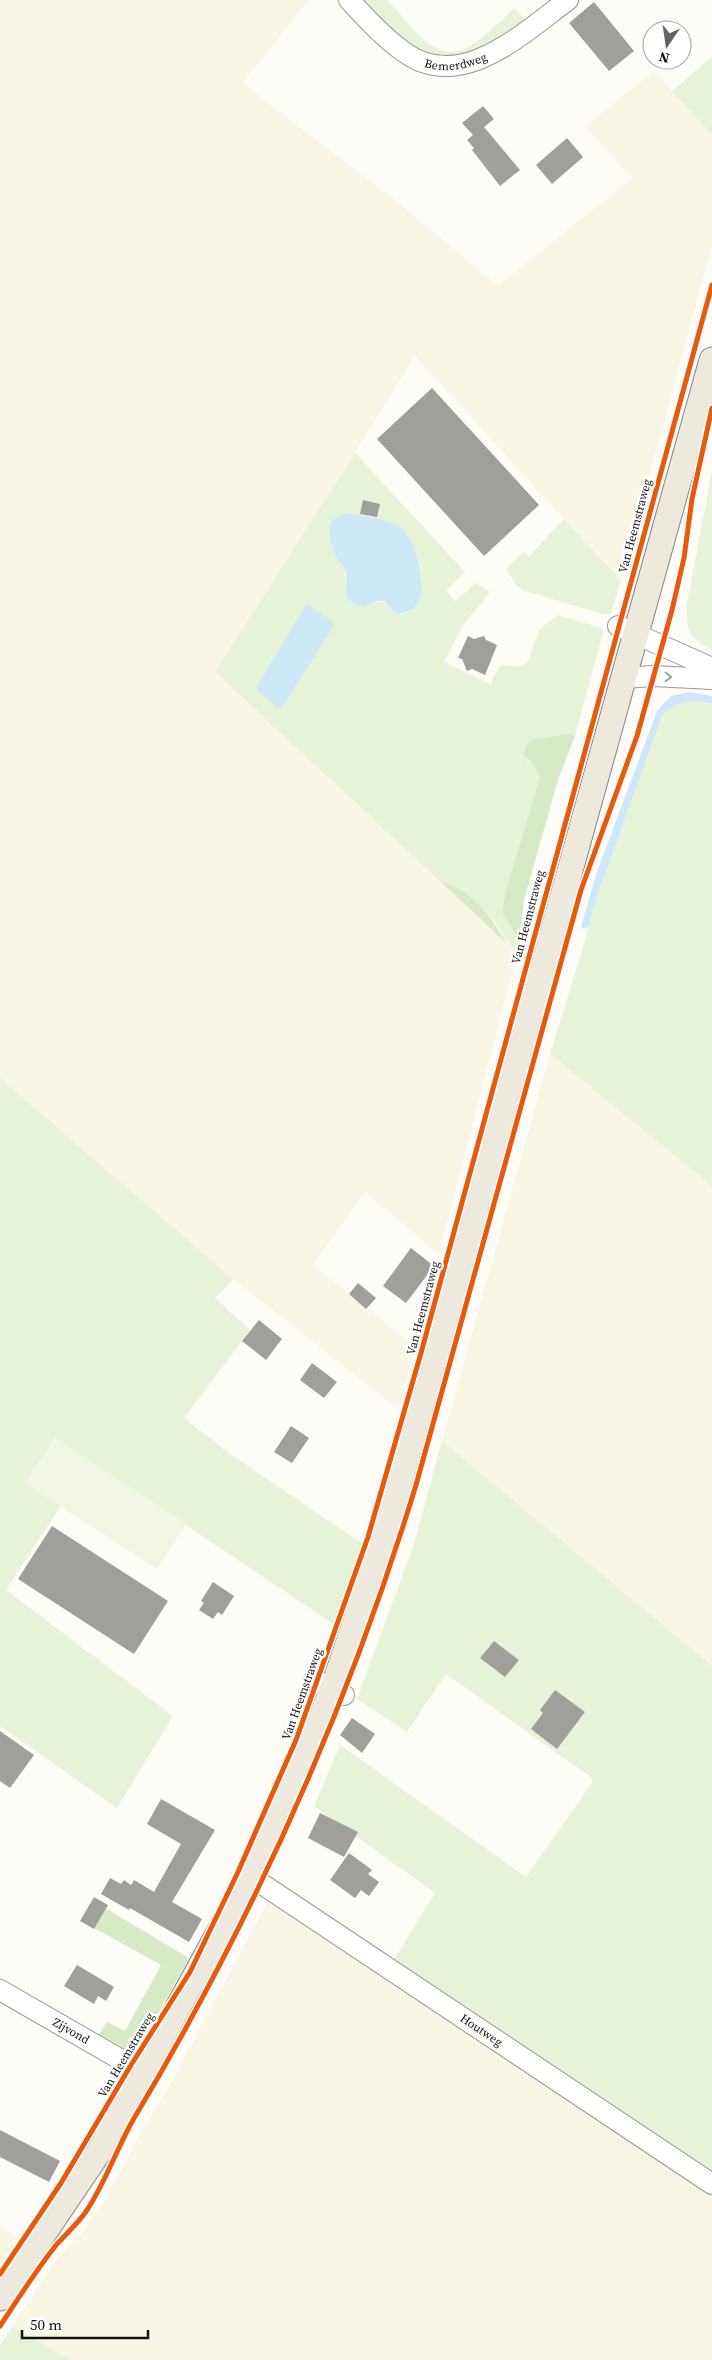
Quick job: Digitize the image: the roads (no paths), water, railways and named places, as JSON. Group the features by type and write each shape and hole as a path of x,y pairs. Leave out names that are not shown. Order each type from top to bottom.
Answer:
{"main road":[{"name":"Van Heemstraweg","path":"0,2298 100,2150 144,2073 250,1876 308,1750 331,1688 372,1573 399,1485 625,678 628,630 712,360"}],"street":[{"name":"Bemerdweg","path":"349,0 405,54 434,64 459,66 474,63 498,50 568,0"},
{"path":"628,630 712,668"},
{"path":"625,678 653,676 712,679"},
{"name":"Houtweg","path":"250,1876 712,2184"},
{"name":"Zijvond","path":"0,1990 144,2073"}],"water":[{"path":"350,513 391,522 402,529 408,536 417,556 421,580 419,601 414,608 396,614 384,601 378,601 363,607 355,604 347,596 345,570 334,553 329,530 334,519"},
{"path":"309,605 333,622 333,628 283,706 278,708 257,690 257,686 305,606"},
{"path":"689,692 712,696 712,704 685,702 673,706 662,716 594,905 589,926 583,929 581,926 597,872 657,711 671,696"}]}
